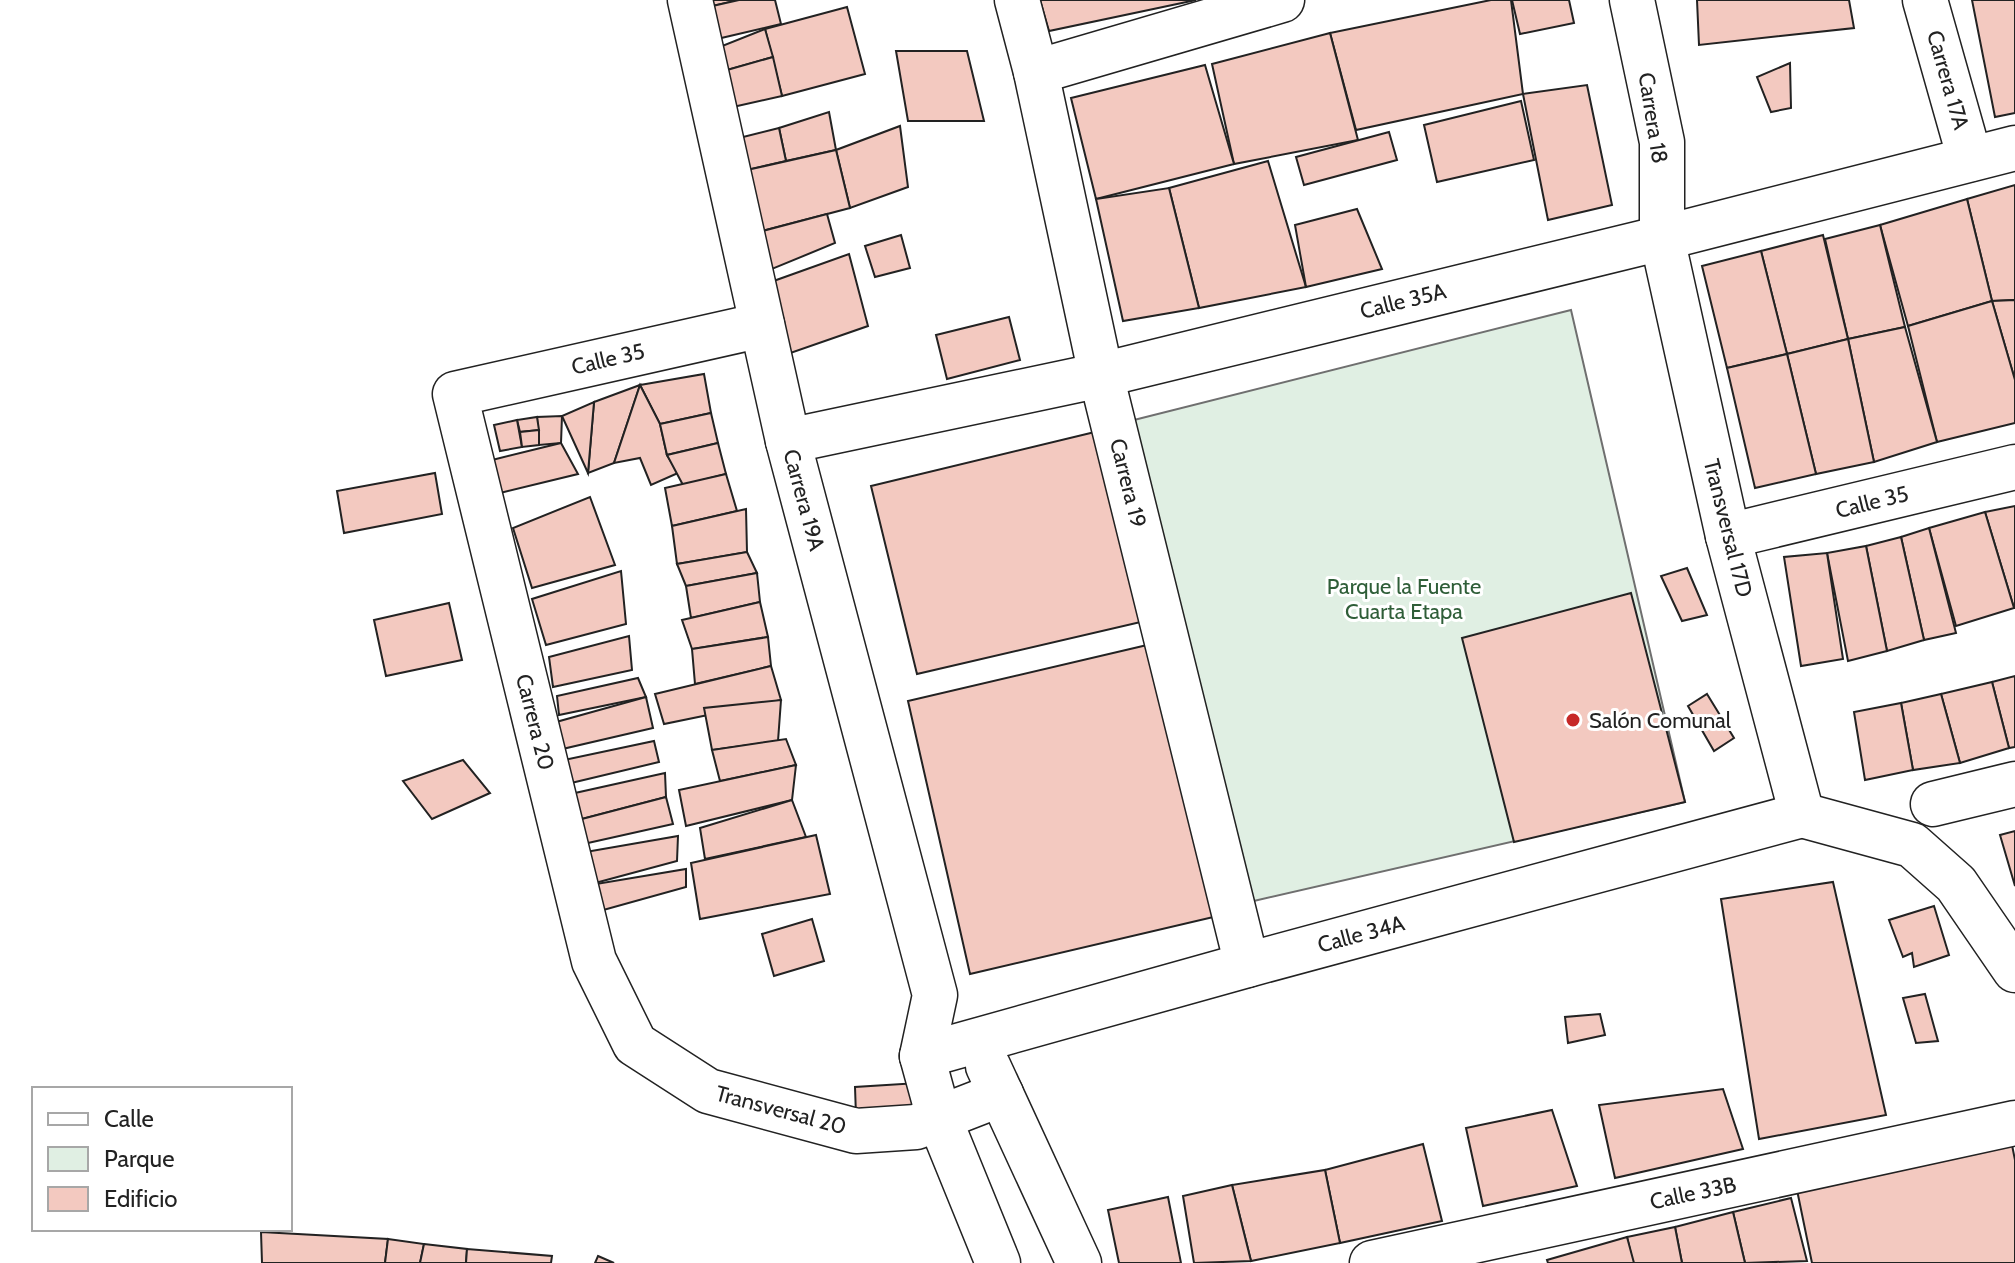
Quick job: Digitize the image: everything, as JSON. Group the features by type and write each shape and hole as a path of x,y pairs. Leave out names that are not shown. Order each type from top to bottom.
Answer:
{"street":[{"name":"Carrera 19A","path":"690,0 788,441 935,995 922,1056 939,1118"},
{"name":"Carrera 19","path":"1017,0 1036,72 1101,375 1247,965"},
{"path":"1036,72 1282,0"},
{"name":"Carrera 18","path":"1632,0 1662,142 1662,238"},
{"name":"Carrera 17A","path":"1925,0 1970,159"},
{"name":"Calle 35A","path":"788,441 1101,375 2015,148"},
{"name":"Transversal 17D","path":"1662,238 1728,536 1802,815"},
{"name":"Calle 35","path":"455,394 762,325"},
{"name":"Carrera 20","path":"455,394 594,961 635,1044"},
{"name":"Calle 35","path":"1728,536 2015,467"},
{"path":"1933,804 2015,784"},
{"path":"1802,815 1912,845 1956,884 2015,970"},
{"name":"Calle 34A","path":"922,1056 1802,815"},
{"name":"Carrera 19A","path":"935,995 977,1040 1001,1094"},
{"name":"Transversal 20","path":"635,1044 708,1091 856,1131 916,1127 1001,1094"},
{"path":"1001,1094 1079,1263"},
{"path":"939,1118 998,1263"},
{"name":"Calle 33B","path":"1372,1263 2015,1123"}],"green space":[{"name":"Parque la Fuente Cuarta Etapa","path":"1571,310 1685,802 1245,903 1126,422"}],"building":[{"path":"707,0 739,0 708,7"},
{"path":"739,0 775,0 781,24 717,39 708,7"},
{"path":"1040,0 1196,0 1049,31"},
{"path":"1491,0 1511,0 1523,94 1356,130 1330,33"},
{"path":"1512,0 1569,0 1574,23 1520,34"},
{"path":"1697,0 1849,0 1854,28 1699,45"},
{"path":"1972,0 2015,0 2015,113 1995,117"},
{"path":"847,7 865,74 782,96 765,29"},
{"path":"765,29 773,57 720,72 712,50"},
{"path":"1330,33 1358,140 1234,164 1212,64"},
{"path":"896,51 967,51 984,121 908,121"},
{"path":"773,57 782,96 724,109 720,72"},
{"path":"1790,63 1791,108 1771,112 1757,77"},
{"path":"1205,65 1234,164 1096,199 1071,98"},
{"path":"1587,85 1612,205 1548,220 1523,94"},
{"path":"1521,101 1534,160 1437,182 1424,125"},
{"path":"829,112 836,150 786,161 779,128"},
{"path":"900,126 908,187 850,208 836,150"},
{"path":"779,128 786,161 738,172 731,140"},
{"path":"1389,132 1397,160 1304,185 1296,157"},
{"path":"836,150 850,208 751,234 738,172"},
{"path":"1268,161 1306,287 1199,308 1169,188"},
{"path":"2015,185 2015,300 1992,301 1967,199"},
{"path":"1169,188 1199,308 1123,321 1096,199"},
{"path":"1967,199 1992,301 1908,326 1880,225"},
{"path":"1357,209 1382,269 1306,287 1295,225"},
{"path":"827,214 835,243 762,273 751,234"},
{"path":"1880,225 1905,327 1848,339 1825,239"},
{"path":"901,235 910,268 875,277 865,246"},
{"path":"1823,235 1848,339 1787,354 1761,251"},
{"path":"1761,251 1787,354 1727,368 1702,266"},
{"path":"849,254 868,326 779,357 768,283"},
{"path":"2015,300 2015,380 1992,301"},
{"path":"1992,301 2015,380 2015,423 1937,442 1908,326"},
{"path":"1009,317 1020,360 947,379 936,335"},
{"path":"1905,327 1937,442 1874,462 1848,339"},
{"path":"1848,339 1874,462 1816,474 1787,354"},
{"path":"1787,354 1816,474 1755,488 1727,368"},
{"path":"704,374 711,413 660,424 640,385"},
{"path":"640,385 614,463 588,473 594,402"},
{"path":"640,385 660,424 667,455 678,473 651,485 640,458 614,463"},
{"path":"594,402 588,473 562,416"},
{"path":"711,413 718,443 667,455 660,424"},
{"path":"562,416 561,443 539,445 537,417"},
{"path":"537,417 539,430 520,432 517,420"},
{"path":"517,420 522,447 500,451 494,425"},
{"path":"539,430 539,445 522,447 520,432"},
{"path":"1099,431 1145,621 917,674 871,486"},
{"path":"561,443 578,474 500,493 492,460"},
{"path":"718,443 726,474 683,485 667,455"},
{"path":"435,473 442,514 344,533 337,491"},
{"path":"726,474 737,511 672,526 665,488"},
{"path":"590,497 615,565 532,588 513,528"},
{"path":"2015,506 2015,608 2014,608 1985,512"},
{"path":"746,509 747,552 677,564 672,526"},
{"path":"1985,512 2014,608 1956,626 1929,528"},
{"path":"1929,528 1956,633 1924,640 1901,537"},
{"path":"1901,537 1924,640 1887,651 1866,546"},
{"path":"1866,546 1887,651 1848,661 1827,553"},
{"path":"747,552 757,573 686,586 677,564"},
{"path":"1827,553 1843,659 1801,666 1784,557"},
{"path":"1687,568 1707,615 1682,621 1661,576"},
{"path":"621,571 626,624 546,645 532,599"},
{"path":"757,573 760,602 691,618 686,586"},
{"name":"Salón Comunal","path":"1631,593 1685,802 1514,842 1462,638"},
{"path":"760,602 768,637 692,649 682,620"},
{"path":"449,603 462,660 386,676 374,620"},
{"path":"629,636 632,670 553,687 549,657"},
{"path":"768,637 771,666 695,684 692,649"},
{"path":"1160,642 1222,915 970,974 908,701"},
{"path":"771,666 781,700 664,724 655,694"},
{"path":"2015,676 2015,747 2009,748 1992,682"},
{"path":"638,678 646,697 559,715 557,696"},
{"path":"1992,682 2009,748 1960,763 1941,694"},
{"path":"1707,694 1734,738 1714,751 1688,706"},
{"path":"1941,694 1960,763 1913,770 1901,703"},
{"path":"646,697 653,728 558,750 549,724"},
{"path":"781,700 778,741 712,750 704,708"},
{"path":"1901,703 1913,770 1865,780 1854,712"},
{"path":"786,739 796,765 720,781 712,750"},
{"path":"654,741 659,762 567,784 564,760"},
{"path":"463,760 490,793 432,819 403,781"},
{"path":"796,765 792,800 686,826 679,790"},
{"path":"665,773 666,797 578,820 566,795"},
{"path":"666,797 673,824 579,845 578,820"},
{"path":"792,800 806,837 705,859 700,828"},
{"path":"2015,831 2015,886 2000,835"},
{"path":"816,835 830,894 700,919 691,863"},
{"path":"678,836 677,861 584,886 574,854"},
{"path":"686,869 686,887 589,914 584,886"},
{"path":"1833,882 1886,1115 1759,1139 1721,899"},
{"path":"1934,906 1949,955 1914,967 1912,953 1903,957 1889,920"},
{"path":"812,919 824,961 774,976 762,934"},
{"path":"1925,994 1938,1041 1916,1043 1903,998"},
{"path":"1600,1014 1605,1035 1568,1043 1565,1017"},
{"path":"918,1083 919,1112 856,1116 855,1087"},
{"path":"1723,1089 1743,1149 1615,1178 1599,1105"},
{"path":"1552,1110 1577,1186 1483,1206 1466,1128"},
{"path":"1423,1144 1442,1221 1340,1243 1325,1170"},
{"path":"2012,1145 2015,1160 2015,1263 1812,1263 1797,1190"},
{"path":"1325,1170 1340,1243 1251,1261 1232,1185"},
{"path":"1232,1185 1251,1261 1194,1263 1183,1196"},
{"path":"1168,1197 1181,1263 1119,1263 1108,1210"},
{"path":"1791,1198 1807,1261 1745,1263 1733,1212"},
{"path":"1733,1212 1745,1263 1682,1263 1675,1227"},
{"path":"1675,1227 1682,1263 1633,1263 1627,1237"},
{"path":"261,1232 388,1239 385,1263 262,1263"},
{"path":"1627,1237 1634,1263 1548,1263 1547,1260"},
{"path":"388,1239 424,1244 420,1263 385,1263"},
{"path":"424,1244 467,1249 466,1263 420,1263"},
{"path":"467,1249 552,1256 551,1263 466,1263"},
{"path":"598,1256 614,1263 595,1263"}],"place":[{"name":"Salón Comunal","path":"1573,720"}]}
